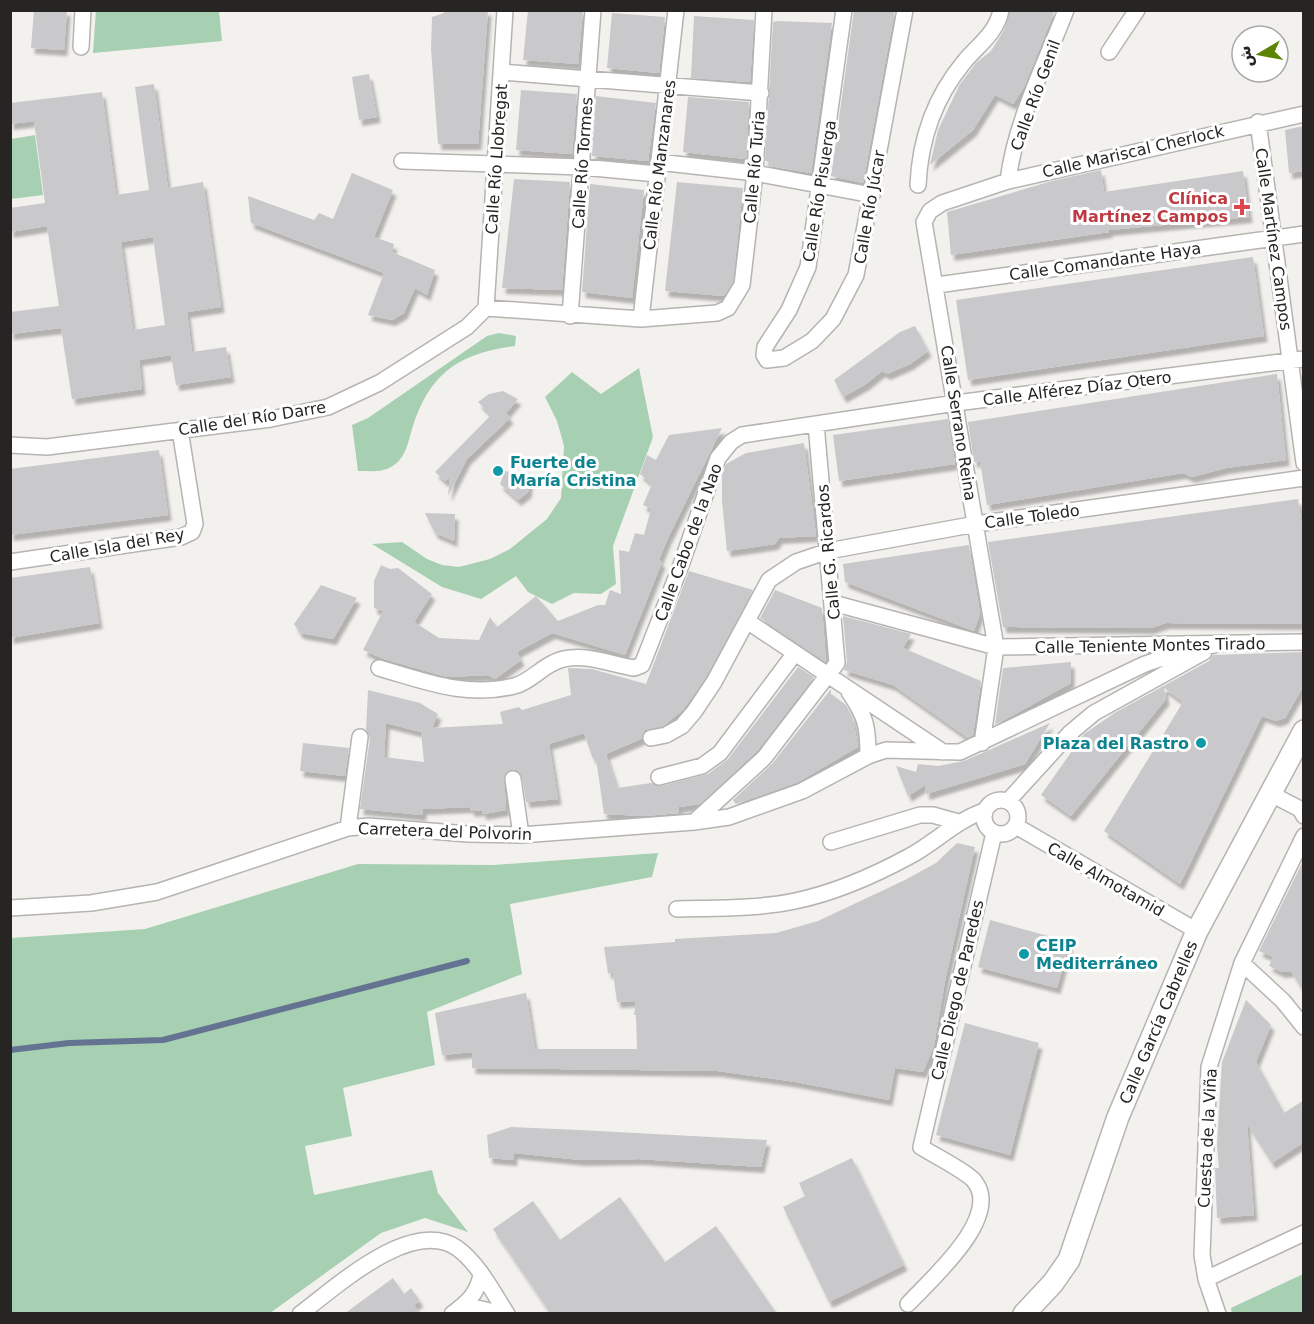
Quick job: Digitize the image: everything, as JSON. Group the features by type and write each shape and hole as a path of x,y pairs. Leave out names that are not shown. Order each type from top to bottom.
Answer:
{"main road":[{"name":"Calle García Cabrelles","path":"1024,1314 1053,1283 1076,1246 1118,1117 1197,931 1304,731"}],"street":[{"path":"81,47 83,10"},
{"name":"Calle Río Llobregat","path":"486,308 505,10"},
{"name":"Calle Río Tormes","path":"570,316 593,10"},
{"name":"Calle Río Manzanares","path":"641,320 676,10"},
{"name":"Calle Río Turia","path":"641,320 717,313 728,308 742,285 755,173 764,10"},
{"path":"837,10 844,11"},
{"name":"Calle Río Júcar","path":"767,360 774,361 800,351 833,319 845,300 863,251 905,10"},
{"path":"918,184 919,160 943,90 989,35 1001,10"},
{"name":"Calle Río Genil","path":"1008,181 1020,132 1066,10"},
{"path":"1109,52 1137,10"},
{"name":"Calle Río Pisuerga","path":"767,360 764,355 765,347 789,310 808,267 844,11"},
{"path":"501,72 761,93"},
{"name":"Calle Mariscal Cherlock","path":"930,211 942,203 1008,181 1258,122 1304,114"},
{"name":"Calle Martínez Campos","path":"1258,122 1273,237 1297,359 1304,463"},
{"path":"402,161 755,173 872,195"},
{"name":"Calle Serrano Reina","path":"930,211 924,222 937,285 996,647 982,743"},
{"name":"Calle Comandante Haya","path":"937,285 1304,234"},
{"path":"486,308 641,320"},
{"name":"Calle del Río Darre","path":"10,445 47,447 271,418 336,404 379,382 457,333 486,308"},
{"name":"Calle Alférez Díaz Otero","path":"816,424 1297,359"},
{"name":"Calle G. Ricardos","path":"694,822 764,758 837,663 816,424"},
{"name":"Calle Cabo de la Nao","path":"379,668 443,687 476,691 517,686 564,658 575,657 634,668 642,665 718,458 731,442 742,435 816,424"},
{"name":"Calle Isla del Rey","path":"10,562 181,537 192,532 195,524 180,430"},
{"name":"Calle Toledo","path":"747,621 769,580 796,562 828,551 976,524 1304,478"},
{"name":"Calle Teniente Montes Tirado","path":"833,603 996,647 1304,642"},
{"path":"651,738 666,735 682,726 694,712 714,682 747,621 946,753"},
{"path":"1008,801 1070,733 1094,713 1218,644"},
{"name":"Carretera del Polvorin","path":"10,908 91,903 157,892 348,828 368,826 468,834 521,835 694,822 729,817 802,791 868,756 901,748 946,753 960,752 1145,664 1218,644"},
{"path":"659,777 702,766 720,753 795,653"},
{"path":"844,685 864,715 868,728 868,756"},
{"path":"348,828 360,736"},
{"path":"513,779 521,835"},
{"path":"1269,793 1300,810 1304,816"},
{"path":"677,909 754,907 807,898 879,872 912,855 958,822 984,811 997,800 1008,801 1017,810 1016,826 1008,833 994,833 984,822 984,811"},
{"path":"831,842 920,814 958,822"},
{"name":"Calle Almotamid","path":"1016,826 1197,931"},
{"name":"Calle Diego de Paredes","path":"908,1304 969,1236 978,1221 981,1208 980,1193 975,1182 921,1147 994,833"},
{"name":"Cuesta de la Viña","path":"1218,1314 1206,1279 1202,1255 1206,1088 1209,1067 1242,963 1304,836"},
{"path":"1242,963 1283,1001 1304,1027"},
{"path":"1206,1279 1304,1233"},
{"path":"300,1314 388,1250 413,1242 440,1242 454,1246 481,1275 505,1314"},
{"path":"456,1311 471,1299 478,1288 481,1275"},
{"path":"456,1311 477,1308 505,1314"}],"green space":[{"path":"96,10 219,11 222,41 93,53"},
{"path":"35,135 43,195 11,199 11,139"},
{"path":"499,333 516,336 515,346 478,354 449,369 437,380 427,393 406,449 398,462 390,468 358,471 352,425 368,418 487,336"},
{"path":"639,368 653,437 613,546 616,584 601,594 574,593 552,604 528,592 516,576 481,599 442,587 372,544 402,542 427,559 442,565 459,567 490,559 510,549 547,519 561,498 564,446 557,421 545,397 572,372 601,394"},
{"path":"658,853 652,877 510,904 522,974 427,1012 435,1065 343,1088 352,1136 305,1146 314,1195 432,1170 438,1193 468,1232 425,1218 381,1233 270,1313 11,1313 11,938 145,929 358,864 493,865"},
{"path":"1303,1274 1303,1313 1232,1313 1231,1308"}],"building":[{"path":"34,10 67,10 64,50 31,48"},
{"path":"444,10 488,10 478,144 438,144 431,49 432,17 444,13"},
{"path":"528,10 583,10 578,64 523,60"},
{"path":"854,10 895,10 863,183 831,176"},
{"path":"1010,10 1055,10 1024,87 1013,104 995,95 973,130 930,165 938,130 960,84 976,63 991,51 1004,30"},
{"path":"612,13 665,17 659,73 607,68"},
{"path":"694,16 754,20 750,82 691,78"},
{"path":"773,22 832,23 811,173 769,166 769,161 765,161"},
{"path":"369,74 377,117 359,120 352,77"},
{"path":"154,84 168,188 203,182 221,307 187,312 192,352 226,347 231,377 176,385 171,355 139,360 142,389 72,399 61,328 10,334 10,312 59,306 47,226 10,232 10,208 45,203 34,121 10,124 10,103 102,92 116,195 149,190 135,87","holes":["153,237 165,325 133,330 121,242"]},
{"path":"521,90 577,94 572,154 516,150"},
{"path":"596,96 656,103 648,161 592,156"},
{"path":"688,97 749,102 746,159 683,152"},
{"path":"1304,126 1304,171 1289,173 1285,130"},
{"path":"1101,170 1104,192 1243,171 1249,217 1109,230 1109,232 951,255 947,212 1052,181"},
{"path":"352,173 393,190 374,237 394,244 392,252 435,270 427,295 415,288 404,313 392,320 368,315 384,273 251,223 248,196 314,220 319,213 333,219"},
{"path":"514,179 570,182 562,290 502,288"},
{"path":"677,182 743,188 733,282 724,296 665,291"},
{"path":"590,184 644,190 632,298 582,292"},
{"path":"1253,257 1264,336 968,380 956,300"},
{"path":"915,326 928,351 910,364 887,374 882,371 866,384 843,397 834,380 900,332"},
{"path":"1277,374 1286,460 1226,468 1192,477 1183,473 987,505 980,461 974,462 968,422"},
{"path":"503,391 518,399 506,413 510,418 467,459 448,496 450,477 445,481 435,472 491,415 478,402 489,394"},
{"path":"948,419 955,464 839,481 833,435"},
{"path":"722,428 668,538 659,560 662,562 625,655 552,633 517,652 521,660 495,679 488,675 447,677 384,659 363,650 383,611 374,608 374,581 381,565 390,569 398,568 432,594 414,622 439,638 479,640 490,617 497,627 536,596 558,621 598,605 605,605 610,590 621,594 619,550 629,552 635,533 644,535 651,509 643,505 652,484 640,474 647,455 656,460 669,435"},
{"path":"804,443 816,536 779,538 775,544 727,551 722,501 722,475 726,464 746,453"},
{"path":"159,450 168,515 10,535 10,469"},
{"path":"505,471 530,477 528,492 518,500 500,484"},
{"path":"1298,499 1304,541 1304,624 1166,623 1151,628 1003,627 988,542"},
{"path":"425,513 455,514 454,541 435,533"},
{"path":"969,545 980,614 974,631 845,582 843,564"},
{"path":"90,567 99,623 10,638 10,578"},
{"path":"689,571 753,590 706,677 683,710 663,726 645,730 641,739 606,754 617,788 651,783 661,786 708,774 728,759 798,667 814,677 757,751 700,804 679,807 679,813 644,816 604,814 596,758 593,759 584,733 549,744 558,799 526,802 522,777 517,770 512,769 504,776 506,810 483,814 482,810 471,811 470,807 423,809 423,815 360,809 370,738 366,730 368,690 420,703 438,714 432,728 503,724 500,712 519,707 522,710 571,695 568,668 592,669 646,684","holes":["386,723 421,732 424,762 384,757"]},
{"path":"321,585 357,598 333,639 300,633 294,624"},
{"path":"775,590 822,608 826,662 760,618"},
{"path":"843,616 911,634 903,648 981,681 973,735 968,738 893,685 844,670 847,662"},
{"path":"1304,652 1304,685 1285,718 1276,721 1262,716 1180,884 1104,831 1183,702 1164,688 1166,699 1071,816 1041,795 1084,734 1116,712 1209,661 1213,655"},
{"path":"1071,662 1071,683 995,725 1003,668"},
{"path":"831,689 831,694 846,705 853,719 858,747 798,782 736,804 733,800 772,764"},
{"path":"1050,723 1025,764 926,794 925,785 908,796 896,766 916,772 918,764 938,766 964,761"},
{"path":"303,743 349,748 345,776 300,771"},
{"path":"957,843 975,847 945,981 934,1046 923,1072 895,1068 889,1100 796,1082 718,1071 472,1068 472,1052 442,1055 435,1013 526,993 535,1049 637,1049 636,1015 634,1015 636,1001 617,1002 613,973 608,973 604,947 675,942 675,939 776,933 818,921 936,863"},
{"path":"1304,859 1304,992 1291,971 1282,972 1269,966 1273,957 1259,951"},
{"name":"CEIP Mediterráneo","path":"990,920 1070,942 1057,988 978,967"},
{"path":"1246,1000 1271,1025 1256,1062 1284,1113 1304,1100 1304,1142 1272,1163 1247,1124 1254,1215 1217,1218 1215,1168 1219,1168 1217,1145 1222,1062"},
{"path":"965,1023 1039,1043 1010,1155 936,1135"},
{"path":"511,1127 767,1140 761,1167 639,1159 581,1160 514,1153 514,1160 489,1158 487,1135"},
{"path":"852,1158 904,1265 829,1302 783,1207 805,1196 799,1183"},
{"path":"620,1197 665,1262 716,1226 777,1314 551,1314 493,1229 533,1201 560,1240"},
{"path":"393,1278 404,1294 411,1288 420,1301 414,1305 420,1314 344,1314"}],"waterway":[{"path":"10,1050 69,1043 163,1040 467,961"}],"place":[{"name":"Clínica Martínez Campos","path":"1242,207"},
{"name":"Fuerte de María Cristina","path":"498,471"},
{"name":"Plaza del Rastro","path":"1201,743"},
{"name":"CEIP Mediterráneo","path":"1024,954"}]}
